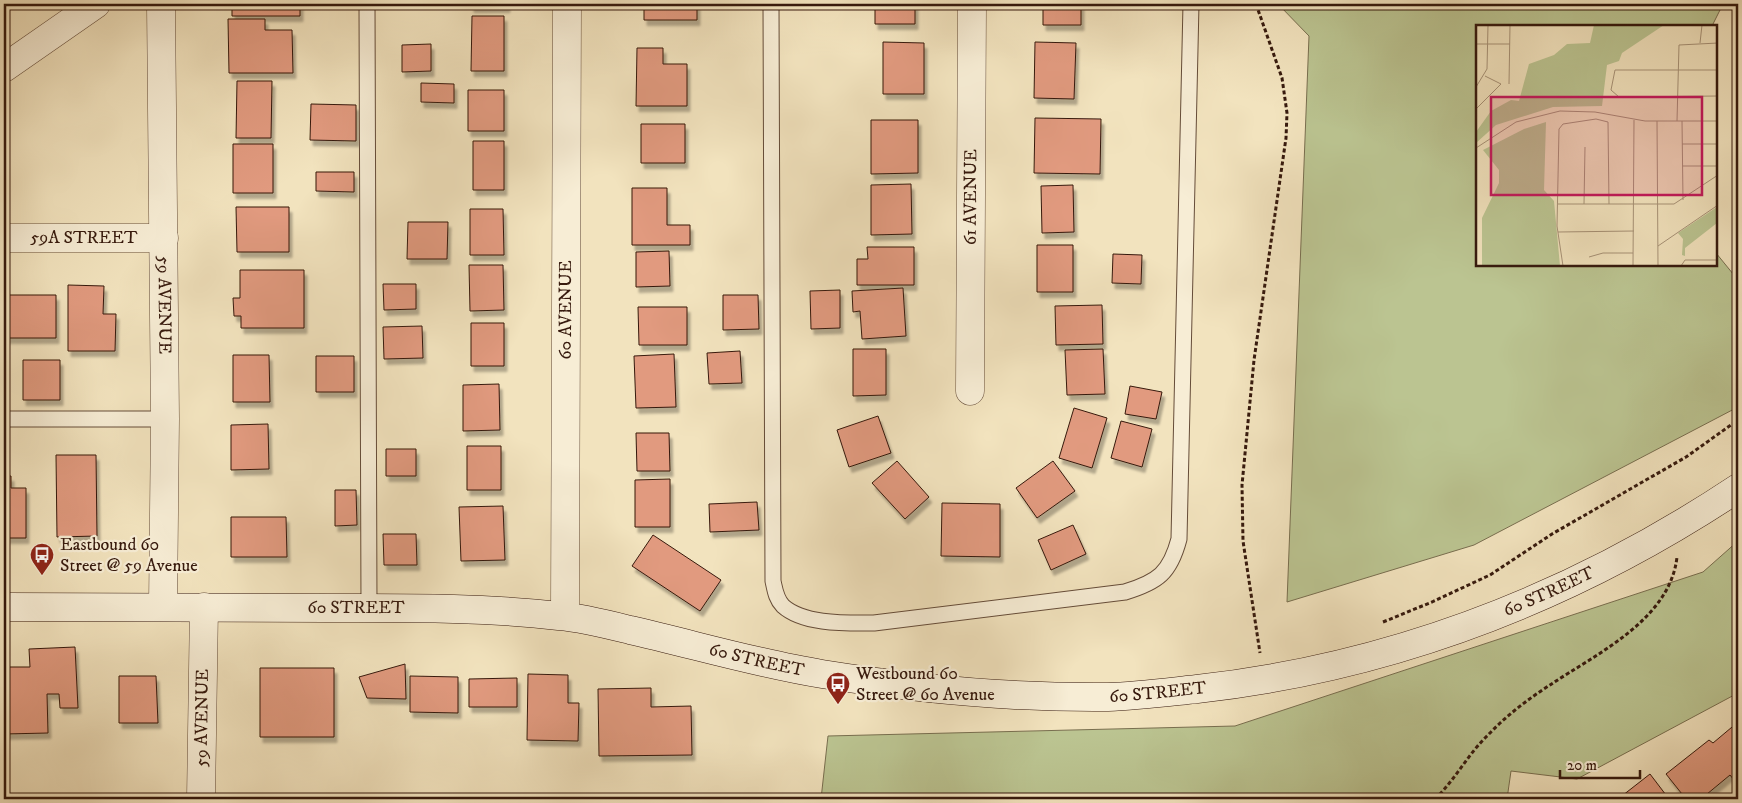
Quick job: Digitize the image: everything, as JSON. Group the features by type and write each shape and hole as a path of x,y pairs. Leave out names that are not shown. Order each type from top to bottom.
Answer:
{"street":[{"path":"4,68 96,4"},
{"name":"59 AVENUE","path":"161,4 165,419 163,607"},
{"name":"60 AVENUE","path":"565,616 567,4"},
{"name":"61 AVENUE","path":"970,391 972,4"},
{"name":"59A STREET","path":"4,238 164,238"},
{"name":"60 STREET","path":"4,607 474,609 565,616 817,673 958,691 1032,696 1112,697 1235,684 1324,668 1396,649 1457,630 1534,600 1595,573 1653,542 1738,488"},
{"name":"59 AVENUE","path":"201,799 204,607"}],"lane":[{"path":"367,4 369,608"},
{"path":"771,4 772,581 777,598 784,607 800,615 821,621 845,623 874,623 1125,592 1146,586 1162,574 1174,559 1179,539 1191,4"},
{"path":"4,419 165,419"}],"path":[{"path":"1256,4 1279,65 1287,113 1286,138 1254,360 1242,485 1243,541 1260,653"},
{"path":"1375,625 1432,602 1490,575 1552,534 1686,457 1738,420"},
{"path":"1435,799 1487,736 1526,701 1627,634 1644,620 1673,575 1677,557"},
{"path":"1252,655 1269,652"}],"green space":[{"path":"1278,4 1723,4 1712,25 1476,25 1476,266 1717,266 1717,254 1738,280 1738,407 1474,545 1287,602 1309,36"},
{"path":"1738,541 1738,693 1577,779 1511,771 1507,799 821,799 828,736 1235,726 1703,572"}],"building":[{"path":"232,4 300,4 300,16 232,16"},
{"path":"471,4 507,4 507,7 471,7"},
{"path":"644,4 697,4 697,20 644,20"},
{"path":"875,4 915,4 915,24 875,24"},
{"path":"1043,4 1081,4 1081,25 1043,25"},
{"path":"472,16 504,16 504,71 471,71"},
{"path":"228,19 265,19 265,30 292,30 293,73 229,73"},
{"path":"883,42 924,43 924,94 883,94"},
{"path":"1035,42 1076,43 1074,99 1034,98"},
{"path":"431,44 431,71 402,72 402,45"},
{"path":"637,48 663,48 663,64 687,64 687,106 636,106"},
{"path":"237,81 272,81 271,138 236,138"},
{"path":"421,83 454,84 454,103 421,102"},
{"path":"468,90 504,90 504,131 468,131"},
{"path":"311,104 356,105 356,141 310,140"},
{"path":"1035,118 1101,119 1100,174 1034,173"},
{"path":"871,120 918,120 918,173 871,174"},
{"path":"641,124 685,124 685,163 641,163"},
{"path":"473,141 504,141 504,190 473,190"},
{"path":"233,144 273,144 273,193 233,193"},
{"path":"316,172 354,172 354,192 316,191"},
{"path":"911,184 912,234 871,235 871,185"},
{"path":"1073,185 1074,232 1042,233 1041,186"},
{"path":"632,188 667,188 667,225 690,225 690,245 632,245"},
{"path":"236,207 289,207 289,252 237,252"},
{"path":"470,209 503,209 504,255 470,255"},
{"path":"408,222 448,222 447,259 407,259"},
{"path":"1037,245 1073,245 1073,292 1037,292"},
{"path":"867,247 914,247 914,285 857,285 857,259 868,259"},
{"path":"669,251 670,286 636,287 636,252"},
{"path":"1113,254 1142,255 1141,284 1112,283"},
{"path":"469,265 503,265 504,310 470,311"},
{"path":"240,270 304,270 304,328 241,328 241,316 234,316 233,298 240,298"},
{"path":"383,284 416,284 416,309 384,310"},
{"path":"68,285 104,286 103,314 116,314 115,351 68,351"},
{"path":"903,288 906,336 862,339 860,311 853,312 852,291"},
{"path":"840,290 840,328 811,329 810,291"},
{"path":"5,295 56,295 56,338 5,338"},
{"path":"723,295 758,295 759,329 723,330"},
{"path":"1102,305 1103,344 1056,345 1055,306"},
{"path":"638,307 687,307 687,345 639,345"},
{"path":"471,323 504,323 504,366 471,366"},
{"path":"422,326 423,358 384,359 383,327"},
{"path":"853,349 886,349 886,395 853,396"},
{"path":"1103,349 1105,394 1067,395 1065,350"},
{"path":"740,351 742,383 709,384 707,353"},
{"path":"674,354 676,407 636,408 634,356"},
{"path":"233,355 269,355 270,402 233,402"},
{"path":"316,356 354,356 354,392 316,392"},
{"path":"23,360 60,360 60,400 23,400"},
{"path":"499,384 500,430 463,431 463,385"},
{"path":"1130,386 1162,392 1156,419 1125,414"},
{"path":"1074,408 1107,418 1092,468 1059,458"},
{"path":"878,416 891,453 849,467 837,430"},
{"path":"1121,421 1152,429 1142,467 1111,458"},
{"path":"268,424 269,469 231,470 231,425"},
{"path":"636,433 669,433 670,471 637,471"},
{"path":"467,446 501,446 501,490 467,490"},
{"path":"386,449 416,449 416,476 386,476"},
{"path":"56,455 96,455 97,536 57,537"},
{"path":"897,461 929,497 905,519 872,483"},
{"path":"1053,461 1075,491 1037,518 1016,488"},
{"path":"4,472 6,472 6,476 11,476 11,488 26,488 26,538 4,538"},
{"path":"670,479 670,527 635,527 635,480"},
{"path":"335,490 356,490 357,525 335,526"},
{"path":"757,502 759,530 710,532 709,504"},
{"path":"942,503 1000,504 1000,557 941,556"},
{"path":"503,506 505,560 461,561 459,507"},
{"path":"231,517 286,517 287,557 231,557"},
{"path":"1073,525 1086,554 1051,570 1038,540"},
{"path":"383,534 416,534 417,565 384,565"},
{"path":"653,535 721,580 700,611 632,566"},
{"path":"75,647 78,708 60,708 59,694 47,694 48,733 4,734 4,667 30,667 29,649"},
{"path":"405,664 406,699 367,698 359,677"},
{"path":"260,668 334,668 334,737 260,737"},
{"path":"528,674 568,675 568,703 579,703 578,741 527,740"},
{"path":"119,676 156,676 158,723 119,723"},
{"path":"410,676 458,677 458,713 410,712"},
{"path":"517,678 517,707 469,707 469,679"},
{"path":"651,688 651,707 691,706 692,755 599,756 598,689"},
{"path":"1738,722 1738,776 1734,780 1730,775 1701,799 1686,799 1666,774 1709,740 1713,743"},
{"path":"1650,774 1669,799 1618,799"}],"place":[{"name":"Eastbound 60 Street @ 59 Avenue","path":"42,576"},
{"name":"Westbound 60 Street @ 60 Avenue","path":"838,705"}]}
